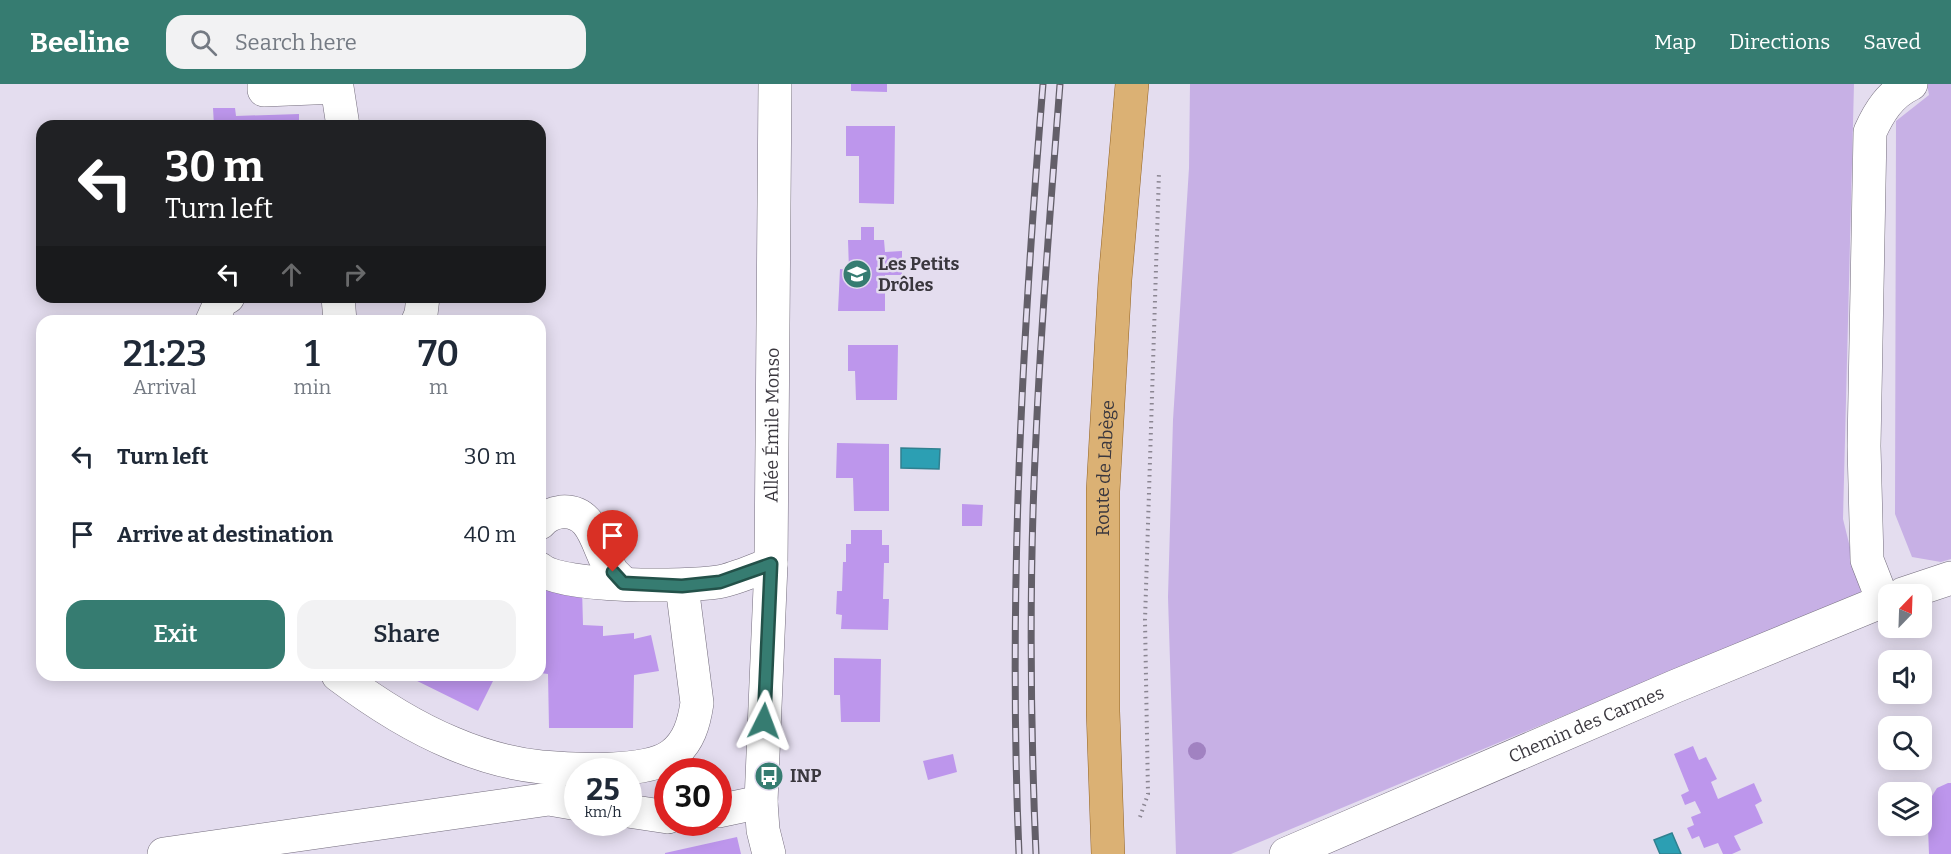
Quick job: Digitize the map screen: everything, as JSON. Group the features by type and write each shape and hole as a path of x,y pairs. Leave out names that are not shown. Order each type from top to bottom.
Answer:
{"main road":[{"name":"Route de Labège","path":"1108,854 1103,711 1103,491 1115,280 1131,84"}],"street":[{"path":"264,84 264,90 337,87 342,120"},
{"name":"Allée Émile Monso","path":"770,854 763,830 761,802 771,564 775,84"},
{"path":"1883,584 1867,560 1864,446 1870,132 1880,111 1900,89 1911,84"},
{"path":"546,518 555,513 568,512 583,518 593,529 613,572 623,583"},
{"path":"546,572 557,577 587,582 682,586 720,582 771,564"},
{"name":"Chemin des Carmes","path":"1932,584 1951,578"},
{"path":"346,681 371,700 420,728 453,744 498,758 540,767 588,769 651,764 671,756 686,741 694,722 697,703 682,586"},
{"name":"Chemin des Carmes","path":"1286,854 1676,686 1878,604"},
{"path":"164,854 549,800 564,802"},
{"path":"732,808 761,802"}],"path":[{"path":"1136,827 1148,794 1145,620 1159,167"}],"shaded area":[{"path":"1190,84 1854,84 1843,519 1861,592 1231,854 1176,854 1168,597 1173,420 1189,168"},
{"path":"1927,84 1951,84 1951,559 1941,562 1912,557 1895,514 1896,121 1929,95"}],"water":[{"path":"901,448 940,449 939,469 901,468"},
{"path":"1672,833 1681,854 1660,854 1654,840"}],"building":[{"path":"851,84 887,84 887,92 851,91"},
{"path":"213,108 235,108 236,116 299,114 299,120 214,120"},
{"path":"846,126 895,126 894,204 859,203 859,156 846,156"},
{"path":"861,227 874,227 874,240 884,240 885,252 902,251 902,275 885,275 885,311 838,311 840,269 849,270 848,240 861,240"},
{"path":"848,345 898,345 897,400 856,400 855,371 848,371"},
{"path":"837,443 889,444 889,511 854,511 853,478 836,478"},
{"path":"962,504 983,505 982,526 962,526"},
{"path":"851,530 882,530 882,545 889,545 889,563 884,563 883,599 889,599 888,630 841,629 842,615 836,614 837,591 842,591 843,562 846,562 846,544 851,544"},
{"path":"546,584 582,588 583,625 603,626 603,636 634,633 634,639 651,635 659,671 634,675 633,728 549,728 548,674 546,674"},
{"path":"834,658 881,659 880,722 841,722 840,695 834,695"},
{"path":"417,681 493,681 478,711"},
{"path":"1693,746 1699,760 1706,757 1717,779 1711,782 1718,799 1754,783 1762,801 1755,805 1763,823 1734,836 1741,850 1732,854 1723,854 1718,843 1704,848 1699,836 1692,839 1687,828 1694,825 1691,817 1701,813 1695,801 1685,805 1681,795 1689,791 1674,754"},
{"path":"953,754 957,772 928,780 923,761"},
{"path":"1951,783 1951,854 1929,854 1928,836 1932,836 1932,796 1937,788"},
{"path":"737,837 741,854 665,854 665,853"}],"railway":[{"path":"1019,854 1016,758 1016,565 1023,372 1043,84"},
{"path":"1036,854 1032,750 1032,541 1043,305 1060,84"}],"place":[{"name":"Les Petits Drôles","path":"857,274"},
{"name":"INP","path":"769,776"}],"route":[{"path":"613,572 623,583 682,586 720,582 771,564 764,721"}]}
